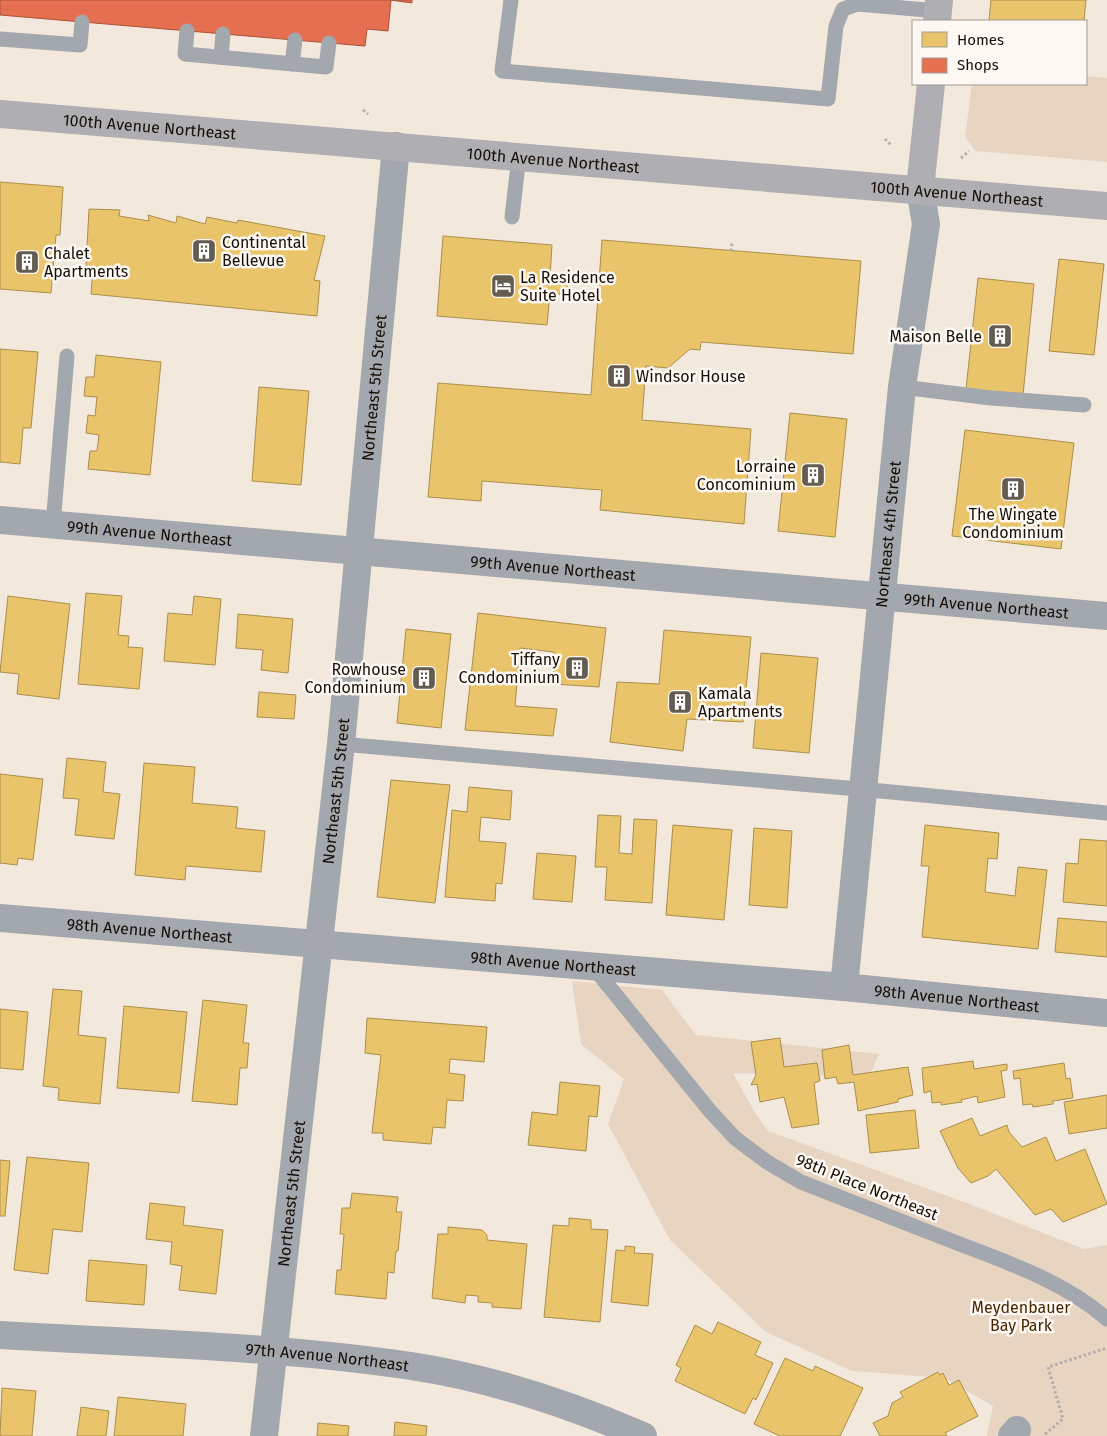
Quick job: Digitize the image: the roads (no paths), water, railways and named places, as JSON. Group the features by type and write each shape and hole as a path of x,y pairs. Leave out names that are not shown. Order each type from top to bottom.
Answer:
{"main road":[{"name":"Northeast 4th Street","path":"920,189 931,85"},
{"name":"100th Avenue Northeast","path":"0,114 1107,206"}],"street":[{"name":"Northeast 5th Street","path":"264,1436 341,744 396,146"},
{"name":"Northeast 4th Street","path":"844,987 884,596 902,387 926,224 920,189"},
{"name":"99th Avenue Northeast","path":"0,520 1107,616"},
{"name":"98th Avenue Northeast","path":"0,918 844,987 1107,1013"},
{"name":"97th Avenue Northeast","path":"0,1335 272,1351 412,1366 500,1385 589,1412 642,1436"}],"lane":[{"path":"511,0 502,71 828,99 836,26 843,9 858,4 938,11"},
{"path":"0,39 80,45 82,22"},
{"path":"187,31 185,54 326,67 329,43"},
{"path":"221,57 224,34"},
{"path":"292,64 294,40"},
{"path":"512,217 519,156"},
{"path":"53,525 67,356"},
{"path":"902,387 991,398 1084,405"},
{"path":"341,744 864,789 1107,813"},
{"name":"98th Place Northeast","path":"594,968 710,1111 735,1138 767,1162 800,1182 1020,1268 1061,1288 1107,1319"}],"place":[{"name":"Continental Bellevue","path":"204,251"},
{"name":"Chalet Apartments","path":"27,262"},
{"name":"La Residence Suite Hotel","path":"503,286"},
{"name":"Maison Belle","path":"1000,336"},
{"name":"Windsor House","path":"619,376"},
{"name":"Lorraine Concominium","path":"813,475"},
{"name":"The Wingate Condominium","path":"1013,489"},
{"name":"Tiffany Condominium","path":"577,668"},
{"name":"Rowhouse Condominium","path":"424,678"},
{"name":"Kamala Apartments","path":"680,702"}],"park label":[{"name":"Meydenbauer Bay Park","path":"1021,1316"}]}
